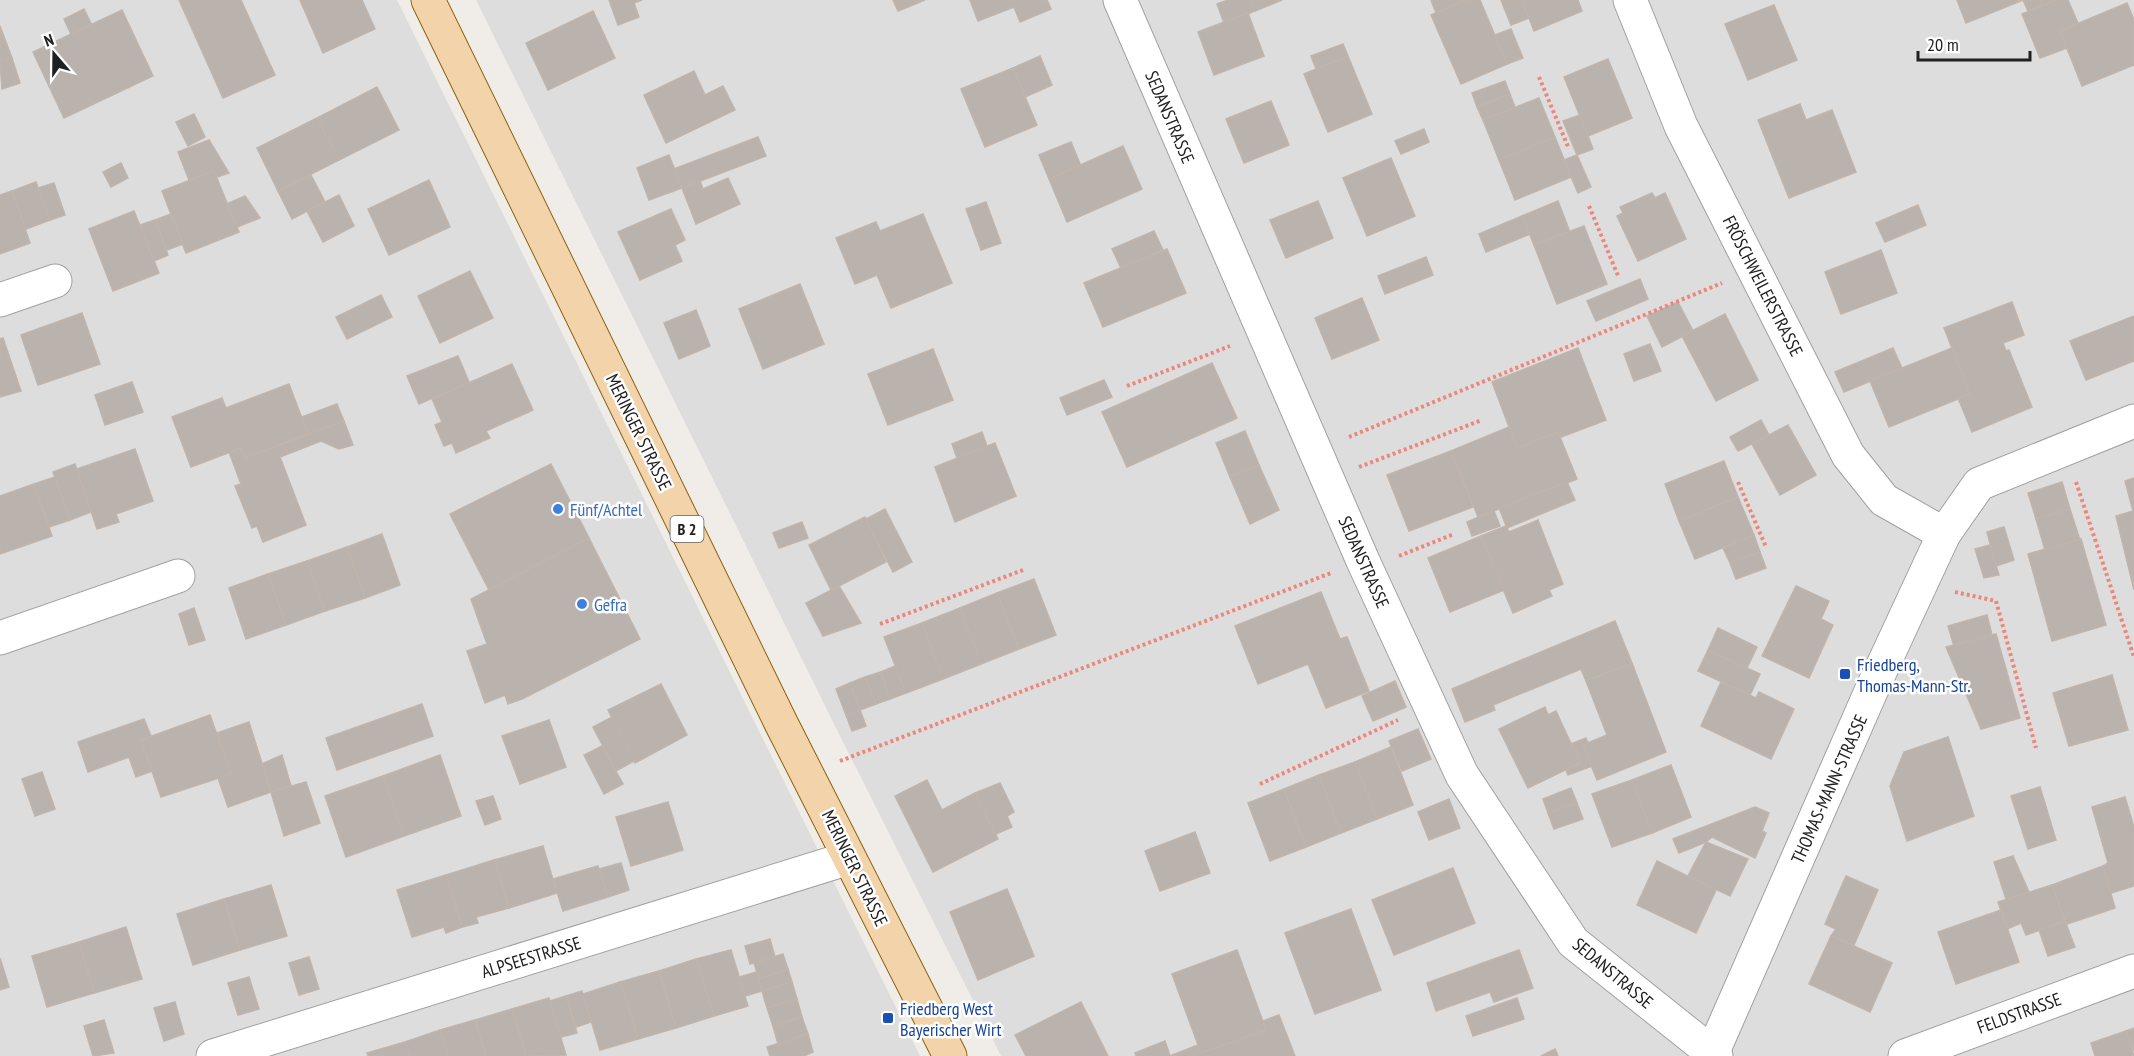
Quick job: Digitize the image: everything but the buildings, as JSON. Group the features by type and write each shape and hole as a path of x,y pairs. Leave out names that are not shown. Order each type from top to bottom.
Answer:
{"main road":[{"name":"MERINGER STRASSE","path":"428,0 849,858 950,1056"}],"street":[{"name":"SEDANSTRASSE","path":"1120,0 1262,333 1365,565 1462,775 1573,942 1713,1055"},
{"name":"FRÖSCHWEILERSTRASSE","path":"1629,0 1681,126 1756,269 1848,455 1884,500 1944,534"},
{"path":"0,300 55,281"},
{"name":"THOMAS-MANN-STRASSE","path":"1713,1055 1868,700 1944,534 1979,484 2134,421"},
{"path":"0,638 178,576"},
{"name":"ALPSEESTRASSE","path":"213,1056 849,858"},
{"name":"FELDSTRASSE","path":"1905,1056 2134,971"}],"path":[{"path":"1539,77 1569,149"},
{"path":"1589,206 1618,278"},
{"path":"1314,449 1356,434 1756,269"},
{"path":"1127,386 1262,333"},
{"path":"1328,479 1482,420"},
{"path":"2065,450 2134,657"},
{"path":"1738,482 1766,547"},
{"path":"808,773 1365,565 1454,534"},
{"path":"880,624 1023,570"},
{"path":"1922,585 1996,602 2036,748"},
{"path":"1260,784 1430,705"}],"shaded area":[{"path":"0,0 397,0 920,1056 0,1056"},
{"path":"476,0 2134,0 2134,1056 1001,1056"}],"place":[{"name":"Fünf/Achtel","path":"558,509"},
{"name":"Gefra","path":"582,604"},
{"name":"Friedberg, Thomas-Mann-Str.","path":"1845,674"},
{"name":"Friedberg West Bayerischer Wirt","path":"888,1018"}]}
